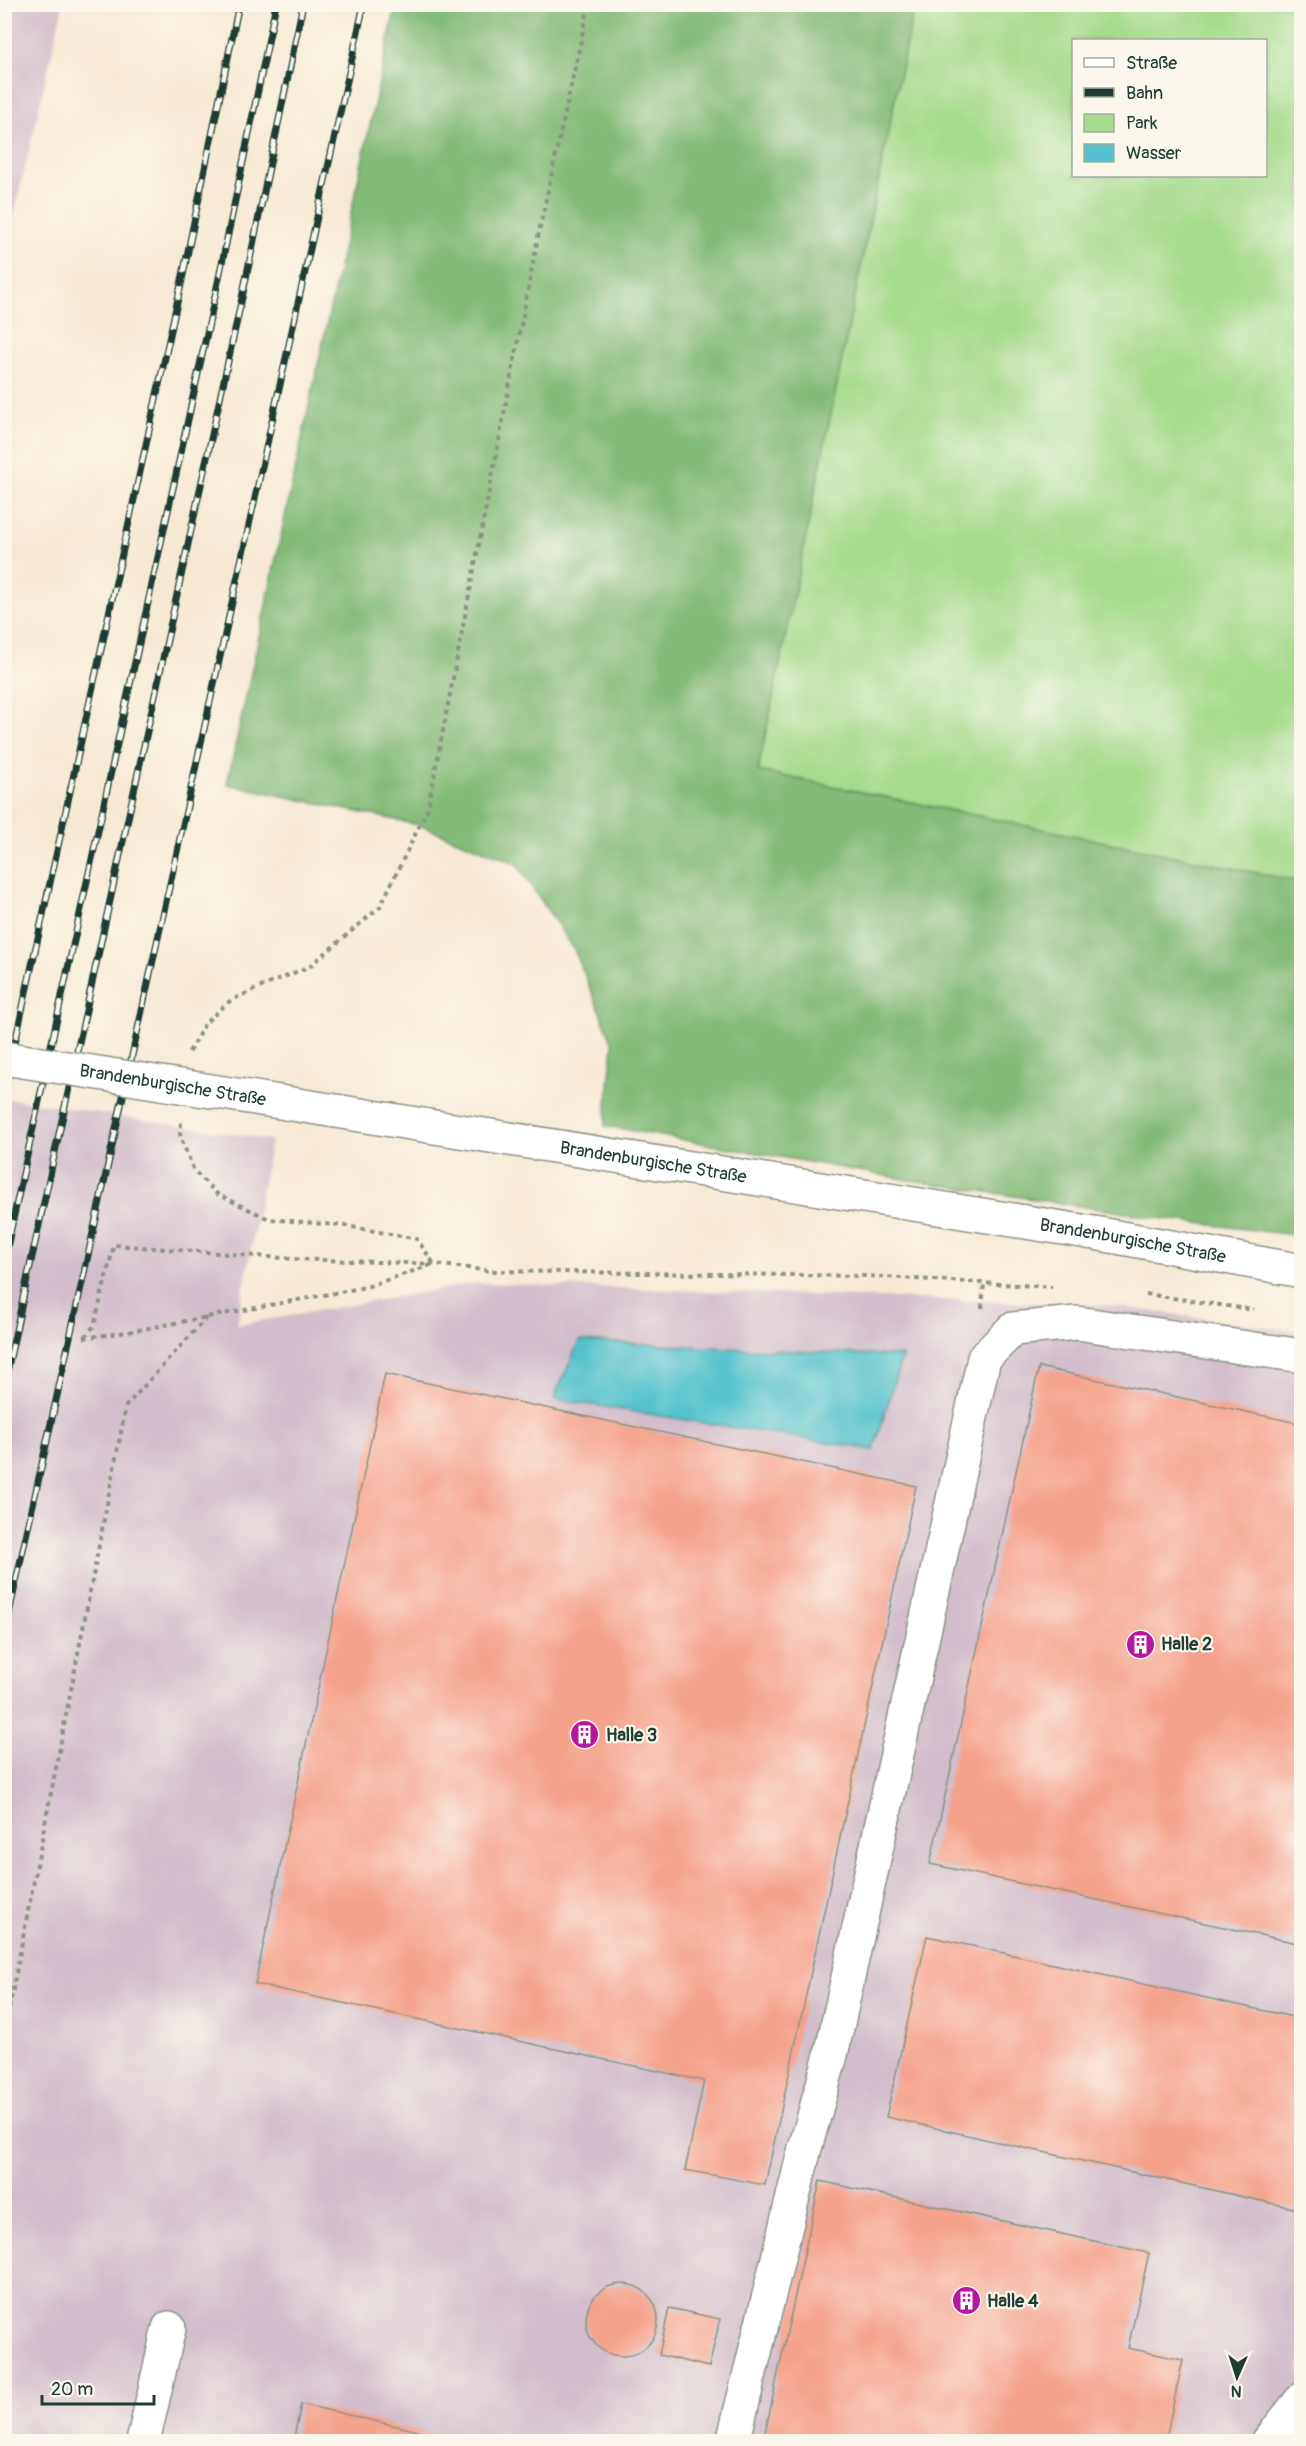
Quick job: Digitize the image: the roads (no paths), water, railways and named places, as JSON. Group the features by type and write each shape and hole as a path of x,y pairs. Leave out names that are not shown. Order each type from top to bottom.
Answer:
{"street":[{"name":"Brandenburgische Straße","path":"4,1058 1100,1234 1302,1271"},
{"path":"733,2442 804,2152 831,2055 984,1358 1013,1329 1077,1323 1302,1356"},
{"path":"143,2442 169,2328"},
{"path":"1268,2442 1302,2399"}],"water":[{"path":"579,1341 902,1356 874,1450 554,1399"}],"railway":[{"path":"4,1093 182,280 239,4"},
{"path":"4,1261 217,287 276,4"},
{"path":"4,1385 243,293 303,4"},
{"path":"4,1636 364,4"}],"place":[{"name":"Halle 2","path":"1140,1644"},
{"name":"Halle 3","path":"585,1735"},
{"name":"Halle 4","path":"966,2301"}]}
